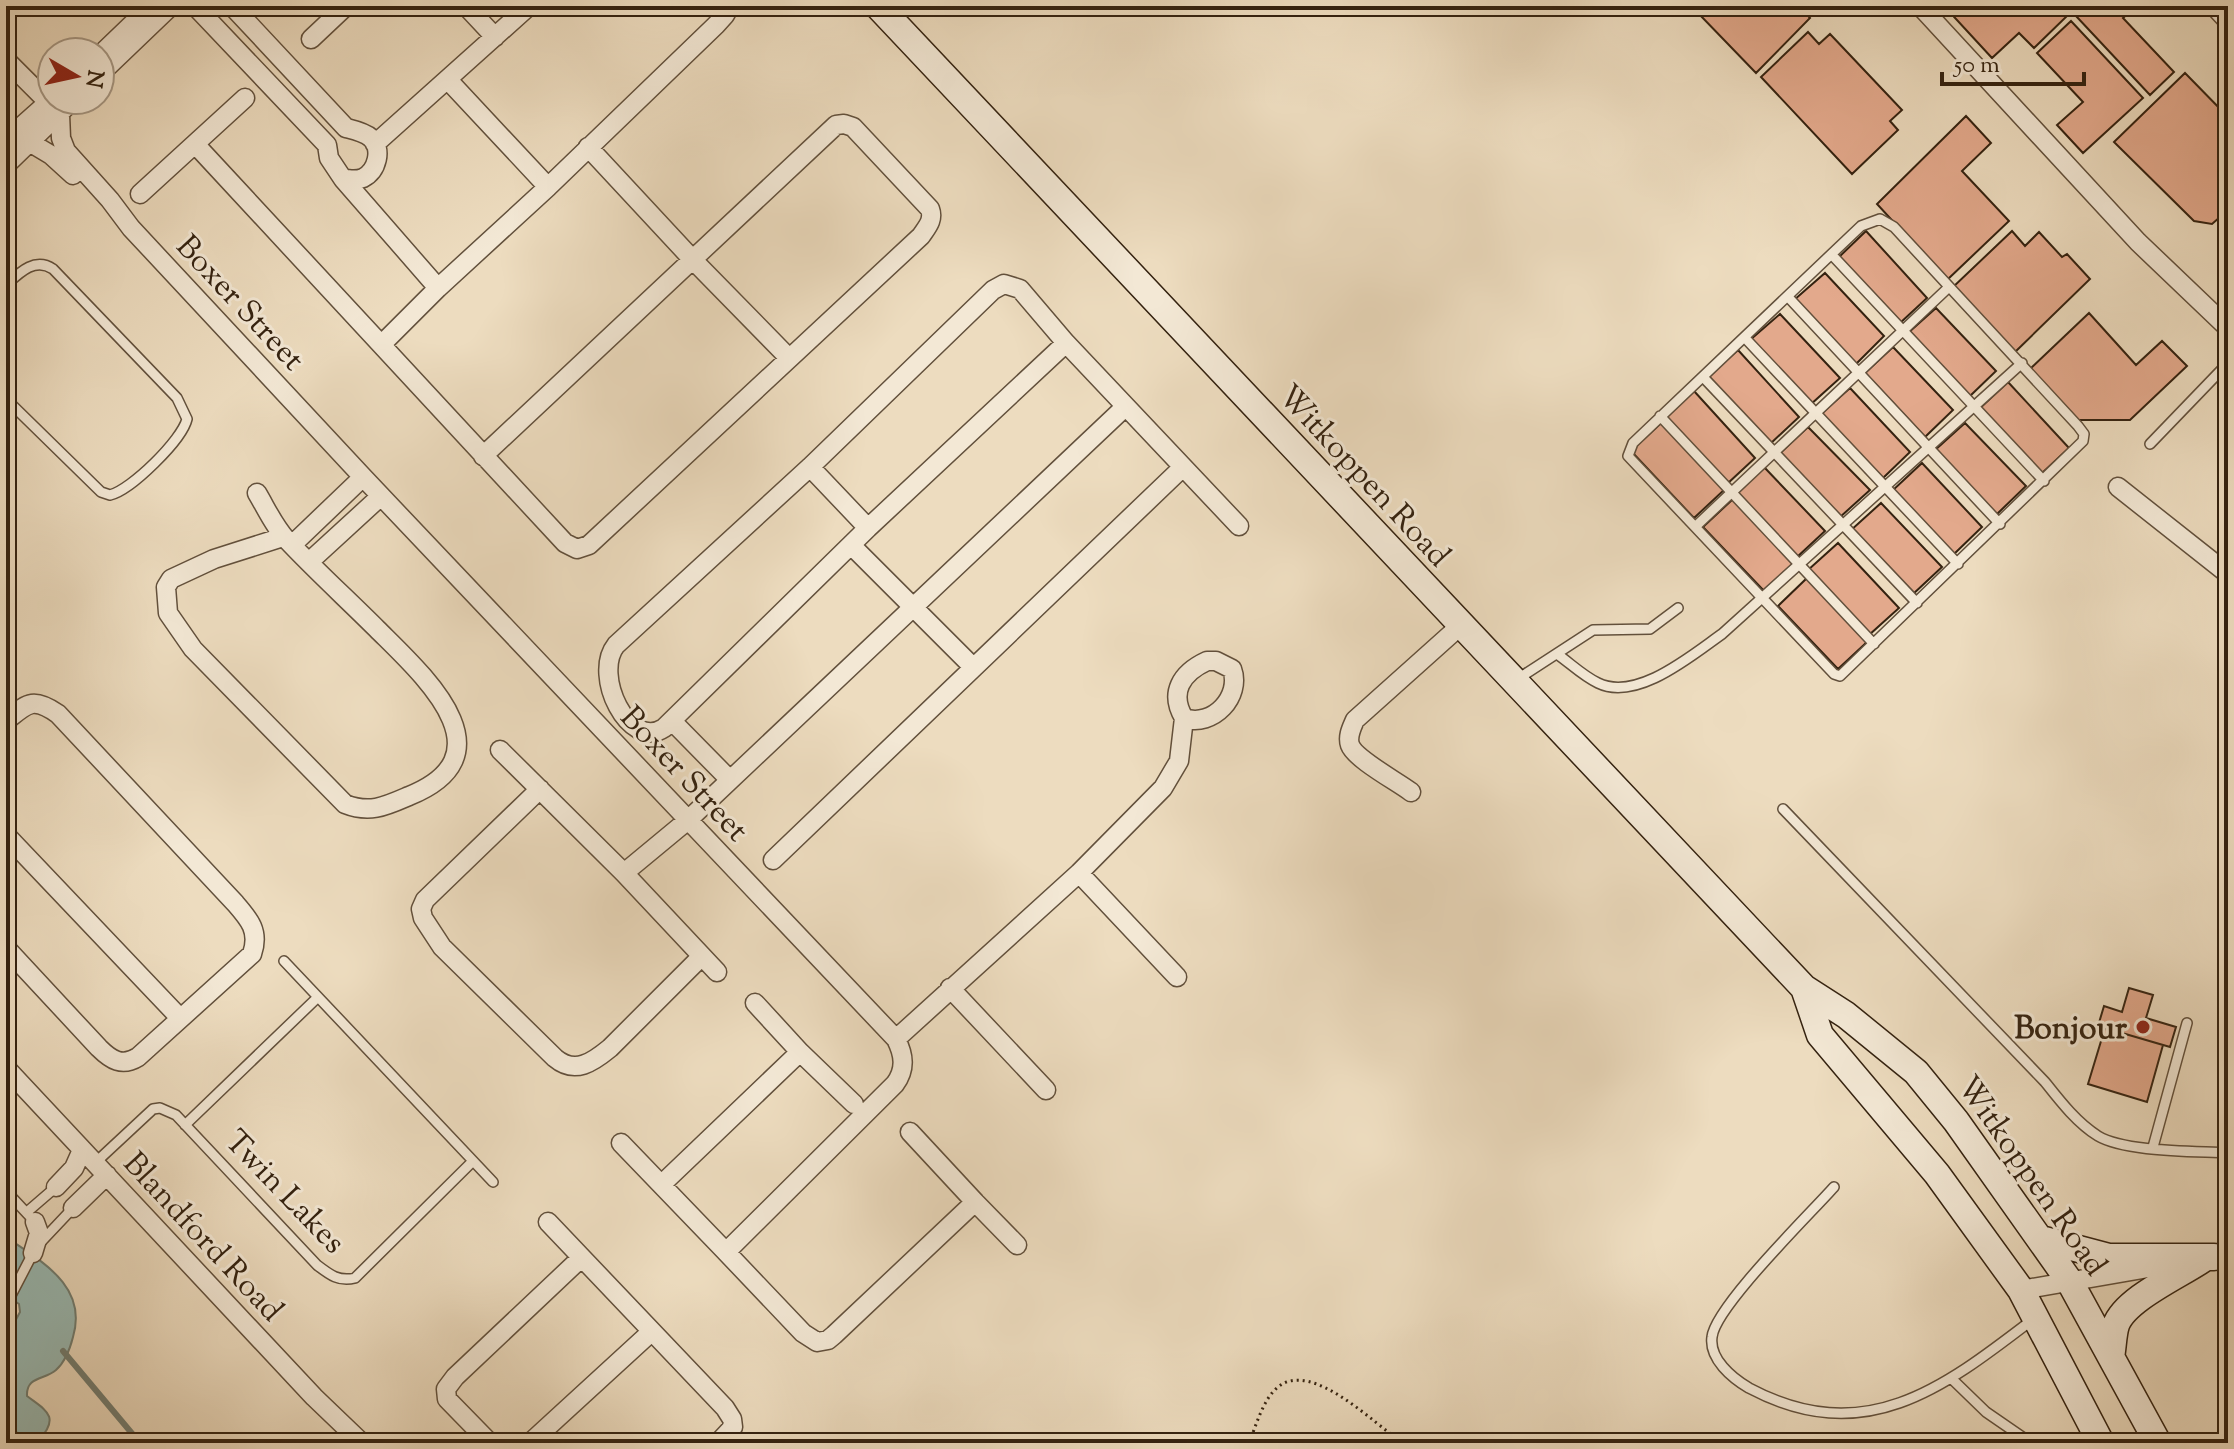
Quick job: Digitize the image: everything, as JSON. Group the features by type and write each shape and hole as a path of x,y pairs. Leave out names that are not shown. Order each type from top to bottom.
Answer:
{"main road":[{"name":"Witkoppen Road","path":"878,6 1804,988 1846,1015 1916,1072 1956,1121 2070,1282 2158,1443"},
{"name":"Witkoppen Road","path":"1804,988 1820,1035 1937,1174 2021,1290 2101,1443"},
{"path":"2041,1239 2109,1257 2215,1257"},
{"path":"2111,1357 2116,1325 2122,1313 2150,1291 2215,1257"}],"street":[{"path":"116,40 151,6"},
{"path":"116,59 171,6"},
{"path":"195,6 327,145 329,158 343,179 438,288"},
{"path":"232,6 346,128 369,136 375,144 377,159 368,175 358,180 343,179"},
{"path":"311,39 346,6"},
{"path":"466,6 495,37"},
{"path":"375,144 529,6"},
{"path":"382,344 716,25 730,6"},
{"path":"1920,6 2138,242 2224,316"},
{"path":"6,60 36,85"},
{"path":"272,86 289,68"},
{"path":"448,80 548,187"},
{"path":"140,194 245,98"},
{"path":"6,140 41,116"},
{"path":"6,165 31,143 50,116"},
{"name":"Boxer Street","path":"59,116 66,151 131,228 896,1039"},
{"path":"195,144 382,344 483,456 565,543 581,549 589,545 921,236 932,215 928,206 857,131 844,124 832,128 483,456"},
{"name":"Boxer Street","path":"31,143 51,155 131,228"},
{"path":"588,147 789,358"},
{"path":"1066,343 868,528 672,721 650,734 644,733 627,717 612,695 607,677 610,652 810,467 993,290 1004,284 1020,289 1125,407 1239,526"},
{"path":"624,873 688,820 1125,407"},
{"path":"810,467 868,528"},
{"path":"773,860 1183,467"},
{"path":"257,493 288,541 431,684 449,710 456,727 454,755 442,777 424,790 381,809 368,810 345,804 193,649 168,613 166,587 171,579 201,564 288,541 363,477"},
{"path":"2118,487 2228,574"},
{"path":"309,562 381,496"},
{"path":"851,545 973,667"},
{"path":"1411,792 1357,754 1349,744 1350,730 1355,720 1460,626"},
{"path":"6,721 26,704 36,702 58,714 251,921 255,932 252,954 138,1057 128,1062 117,1062 99,1048 6,948"},
{"path":"726,1252 895,1084 903,1072 902,1055 896,1039 1079,873 1172,776 1179,761 1184,718"},
{"path":"672,721 730,780"},
{"path":"500,750 624,873 717,972"},
{"path":"540,789 425,900 421,909 423,918 442,947 555,1058 565,1065 577,1066 603,1054 702,956"},
{"path":"6,835 180,1018"},
{"path":"1079,873 1177,977"},
{"path":"950,988 1046,1090"},
{"path":"755,1003 854,1104"},
{"path":"662,1184 800,1052"},
{"name":"Blandford Road","path":"6,1068 314,1397 362,1443"},
{"path":"910,1132 1017,1245"},
{"path":"621,1143 813,1341 823,1342 834,1335 975,1202"},
{"path":"56,1187 74,1168 95,1163"},
{"path":"73,1208 95,1163"},
{"path":"31,1217 39,1233 35,1249"},
{"path":"548,1222 730,1414 733,1427 718,1443"},
{"path":"2021,1290 2215,1257"},
{"path":"490,1443 447,1399 446,1389 581,1258"},
{"path":"530,1443 650,1333"}],"lane":[{"path":"1880,219 1894,227 1949,287 2084,434 2083,441 1840,676 1834,674 1628,456 1633,443 1660,416 1789,298 1861,226 1880,219"},
{"path":"1832,255 2044,481"},
{"path":"6,285 32,265 40,263 53,269 177,398 187,419 183,431 173,443 127,486 110,495 101,492 6,399"},
{"path":"1695,527 1949,287"},
{"path":"1789,298 2000,524"},
{"path":"1745,338 1958,564"},
{"path":"1557,654 1598,683 1611,687 1633,687 1673,668 1722,634 1801,565 2022,363"},
{"path":"2150,444 2228,363"},
{"path":"1703,377 1917,603"},
{"path":"1660,416 1874,644"},
{"path":"1513,681 1593,630 1650,629 1678,608"},
{"path":"1783,809 2080,1121 2098,1136 2114,1142 2228,1153"},
{"path":"284,961 493,1182"},
{"path":"185,1125 318,997"},
{"path":"2153,1147 2187,1023"},
{"name":"Twin Lakes","path":"95,1163 153,1109 169,1111 317,1265 339,1279 355,1278 473,1161"},
{"path":"6,1191 31,1217 56,1187"},
{"path":"1834,1187 1718,1318 1711,1338 1714,1354 1724,1368 1743,1384 1774,1402 1832,1416 1878,1413 1953,1380 2035,1318"},
{"path":"8,1302 35,1249 73,1208"},
{"path":"1953,1380 1986,1412 2031,1443"}],"path":[{"path":"1249,1443 1277,1387 1294,1379 1306,1380 1327,1389 1403,1443"}],"water":[{"path":"6,1237 59,1277 74,1303 76,1319 65,1359 52,1373 33,1382 28,1390 27,1396 45,1410 50,1419 46,1432 39,1440 6,1429 6,1338 20,1312 19,1304 6,1295"}],"building":[{"path":"1705,6 1800,6 1810,18 1756,73 1698,13"},
{"path":"1944,6 2058,6 2067,16 2034,48 2019,33 1992,58"},
{"path":"2087,6 2136,6 2123,18 2174,72 2150,95 2076,16"},
{"path":"2071,21 2143,98 2083,153 2057,125 2083,102 2037,53"},
{"path":"1808,32 1819,44 1830,34 1902,110 1890,121 1898,130 1852,174 1761,77"},
{"path":"2185,73 2228,117 2228,210 2212,224 2194,221 2114,142"},
{"path":"1966,116 1991,143 1962,171 2009,221 1947,280 1877,204"},
{"path":"1866,231 1927,298 1899,324 1838,258"},
{"path":"2012,231 2025,246 2039,232 2062,257 2067,254 2090,279 2014,353 1952,288"},
{"path":"1825,273 1884,336 1856,364 1794,300"},
{"path":"1936,308 1996,371 1970,396 1908,333"},
{"path":"2089,313 2136,365 2162,341 2187,366 2130,420 2076,420 2030,369"},
{"path":"1780,314 1840,378 1810,405 1750,340"},
{"path":"1893,347 1953,410 1925,437 1865,373"},
{"path":"1738,350 1799,417 1769,445 1707,377"},
{"path":"2008,382 2069,448 2040,475 1979,409"},
{"path":"1850,388 1910,452 1882,479 1821,414"},
{"path":"1694,391 1755,458 1727,484 1664,417"},
{"path":"1661,423 1724,490 1694,518 1631,451"},
{"path":"1965,423 2026,486 1996,515 1934,451"},
{"path":"1808,427 1870,490 1839,518 1778,455"},
{"path":"1922,463 1982,527 1953,555 1892,491"},
{"path":"1764,467 1825,531 1796,558 1735,494"},
{"path":"1733,499 1795,565 1766,593 1703,527"},
{"path":"1881,503 1942,567 1912,595 1850,531"},
{"path":"1838,543 1899,608 1869,635 1808,570"},
{"path":"1807,578 1867,642 1838,669 1778,606"},
{"path":"2129,988 2153,995 2146,1018 2176,1027 2170,1047 2098,1026 2104,1006 2122,1012"},
{"path":"2105,1028 2163,1045 2147,1102 2088,1084"}],"waterway":[{"path":"63,1351 140,1443"}],"place":[{"name":"Bonjour","path":"2143,1027"}]}
